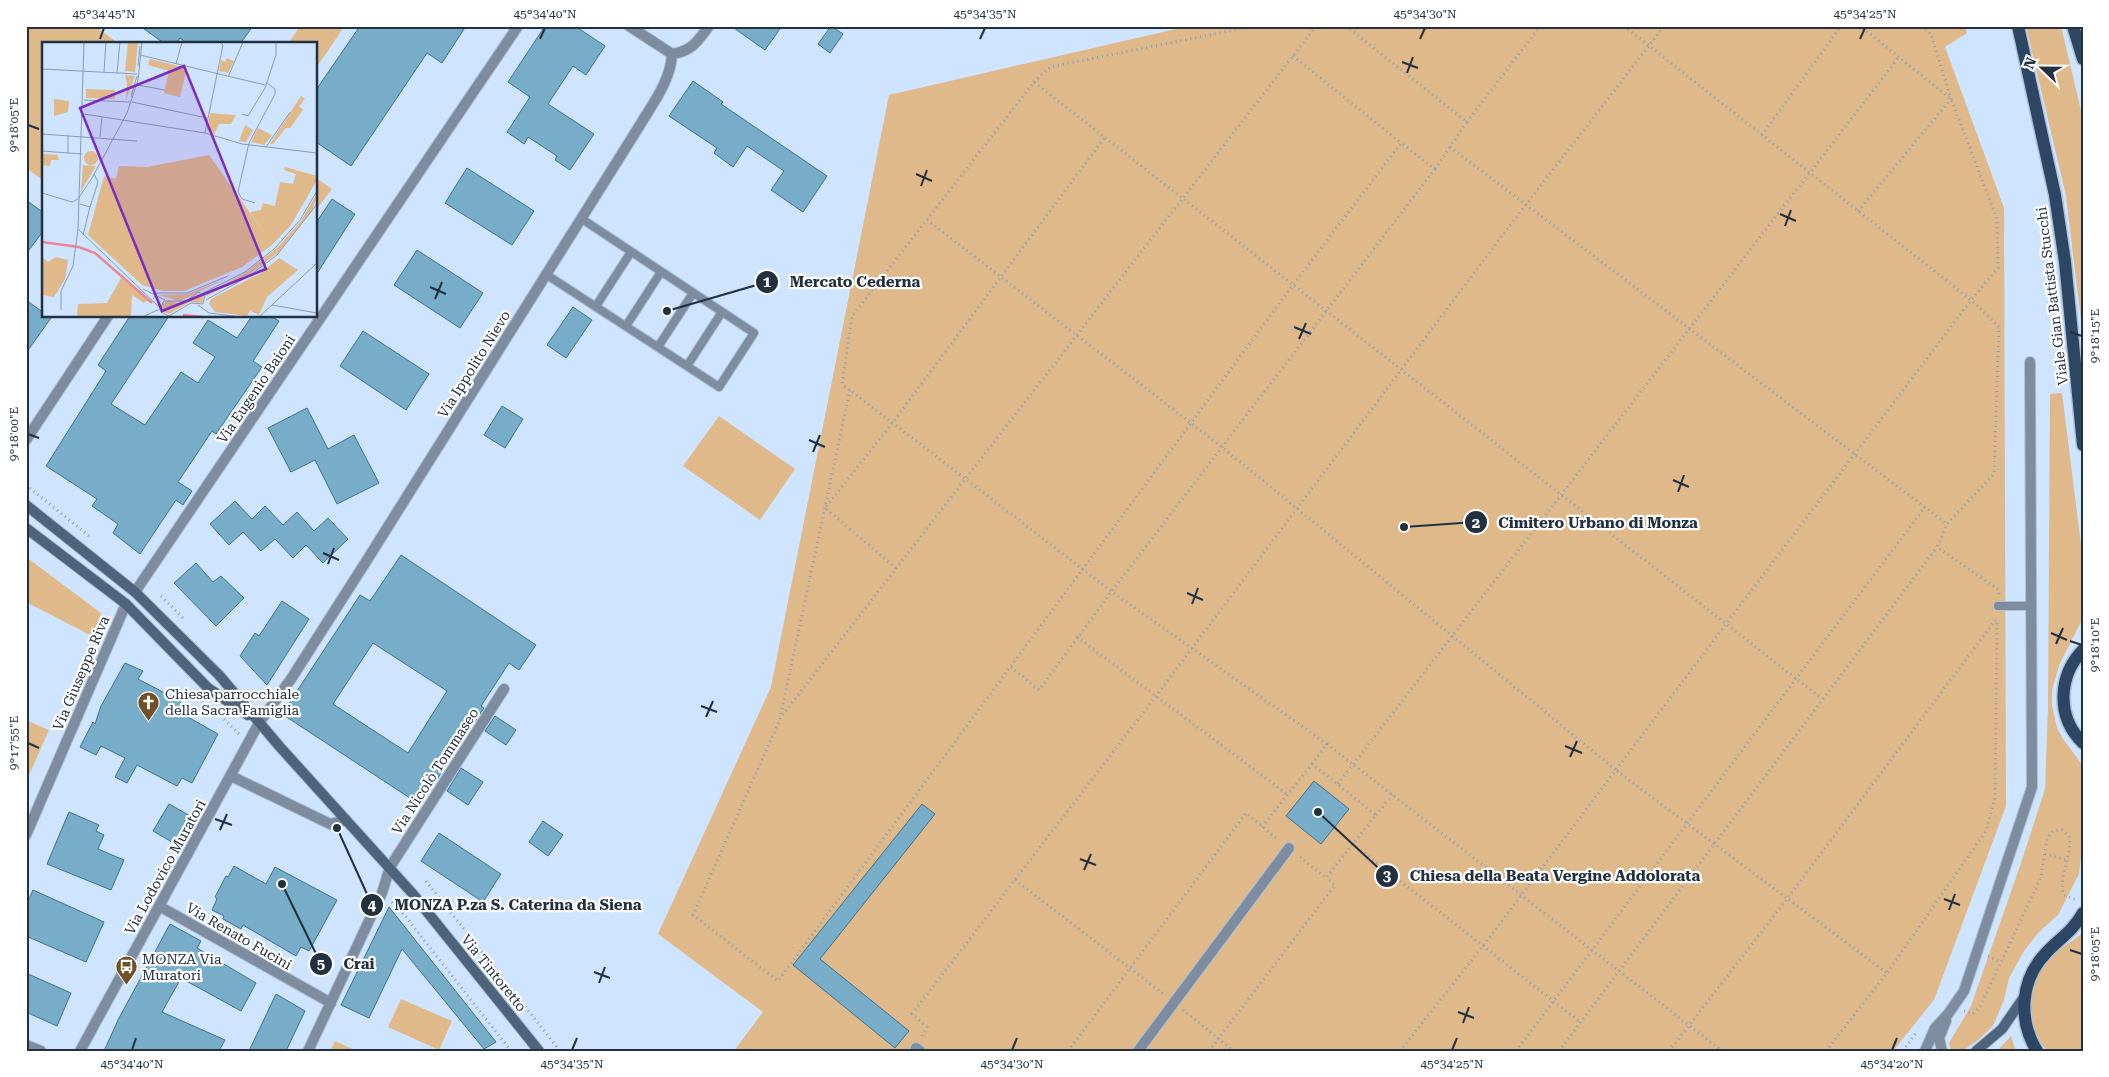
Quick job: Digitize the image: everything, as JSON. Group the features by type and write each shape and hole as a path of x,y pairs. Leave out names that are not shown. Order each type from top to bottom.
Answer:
{"main road":[{"name":"Viale Gian Battista Stucchi","path":"2018,26 2055,195 2065,262 2083,445"},
{"path":"2073,26 2083,59"},
{"path":"2083,650 2068,672 2063,696 2068,720 2075,734 2083,743"},
{"path":"2037,1051 2026,1027 2024,997 2030,978 2039,961 2069,932 2083,913"}],"street":[{"name":"Via Eugenio Baioni","path":"135,592 518,26"},
{"path":"628,26 672,54 684,52 696,44 709,26"},
{"name":"Via Ippolito Nievo","path":"259,723 291,679 332,616 582,219 640,125 667,76 672,54"},
{"path":"26,440 107,318"},
{"path":"1925,1051 1935,1028 1948,1014 1964,991 2032,786 2030,362"},
{"path":"26,505 135,592 219,675 259,723"},
{"path":"26,528 126,604 208,688 259,723"},
{"name":"Via Giuseppe Riva","path":"26,835 126,604"},
{"name":"Via Nicolò Tommaseo","path":"308,1051 382,893 390,867 504,689"},
{"name":"Via Lodovico Muratori","path":"80,1051 259,723"},
{"name":"Via Tintoretto","path":"259,723 390,867 539,1051"},
{"path":"231,776 330,824 346,820"},
{"path":"1138,1051 1289,848"},
{"name":"Via Renato Fucini","path":"160,906 331,1003"},
{"path":"1976,1051 2002,1029 2024,997"},
{"path":"1942,1051 1939,1038 1948,1014"},
{"path":"26,1045 41,1051"}],"lane":[{"path":"547,275 719,387 754,333 582,219"},
{"path":"596,306 631,252"},
{"path":"626,326 661,272"},
{"path":"658,347 693,293"},
{"path":"686,366 722,312"},
{"path":"1998,606 2031,606"}],"path":[{"path":"1254,26 1050,67 1034,82 852,316 842,384 1112,591 1354,763 1619,971 1690,1024 1722,1051"},
{"path":"780,717 1316,26"},
{"path":"1346,26 1467,122"},
{"path":"1011,667 1039,690 1222,446 1435,169 1467,122 1540,26"},
{"path":"1559,1051 1937,547 1947,524 1994,474 1999,328 1971,300 1624,26"},
{"path":"918,1049 927,1027 912,1014 1192,649 1401,369 1664,26"},
{"path":"1762,135 1841,26"},
{"path":"1860,26 1951,99"},
{"path":"1400,1051 1617,771 1971,300 1998,268 1997,219 1951,99 1931,34 1921,26"},
{"path":"1293,56 1435,169"},
{"path":"1338,784 1899,57"},
{"path":"1034,82 1822,699"},
{"path":"1858,211 1951,99"},
{"path":"825,508 893,422 1105,137"},
{"path":"850,390 780,717 693,915 778,982 1293,284 1401,143"},
{"path":"1450,147 1947,524"},
{"path":"927,220 1222,446 1617,771 1887,973"},
{"path":"1516,1051 1925,507"},
{"path":"825,508 896,568"},
{"path":"1826,1051 1887,973 1986,831 1995,798 1999,590 1937,547"},
{"path":"1669,1051 1787,899 1997,619"},
{"path":"1077,637 1288,795"},
{"path":"1262,827 1327,744"},
{"path":"1312,764 1376,814"},
{"path":"1326,878 1393,794"},
{"path":"1068,1051 1246,814 1335,885 1210,1051"},
{"path":"1964,1011 1973,1014 1980,1007 2041,877 2050,834 2053,831 2062,830 2069,836 2070,841 2062,888 2064,895 2067,896"},
{"path":"1353,844 1580,1022"},
{"path":"2045,854 2067,860"},
{"path":"1014,880 1130,968 1234,1051"},
{"path":"426,881 560,1051"},
{"path":"382,893 406,917 511,1051"}],"shaded area":[{"path":"26,26 95,26 116,42 42,42 42,180 26,168"},
{"path":"300,26 337,26 342,30 318,65 318,42 289,42"},
{"path":"1189,26 1965,26 1967,33 1945,47 2004,208 2006,806 1934,1000 1893,1051 734,1051 763,1012 658,934 771,687 889,95"},
{"path":"2026,26 2061,26 2083,119 2083,337 2066,196"},
{"path":"318,179 332,189 318,207"},
{"path":"2062,393 2083,561 2083,618 2060,663 2052,690 2052,705 2057,728 2083,766 2083,838 2079,874 2058,915 2039,932 2024,951 2009,978 2004,1000 1993,1026 1977,1041 1962,1051 1951,1051 1949,1043 1971,1006 2045,789 2048,708 2050,394"},
{"path":"719,416 795,469 760,520 683,466"},
{"path":"26,557 101,613 94,637 26,602"},
{"path":"26,720 49,730 26,782"},
{"path":"2083,932 2083,1051 2047,1051 2039,1040 2034,1028 2030,1002 2032,990 2043,966 2059,949 2076,939"},
{"path":"401,999 452,1021 439,1050 388,1027"},
{"path":"2011,1036 2016,1051 1997,1051"},
{"path":"335,1041 357,1051 330,1051"}],"building":[{"path":"140,26 253,26 241,42 185,42 180,38 177,42 162,42"},
{"path":"360,26 466,26 442,63 427,53 351,166 318,143 318,87"},
{"path":"545,26 575,26 605,46 586,75 573,66 548,104 594,134 570,170 555,160 557,156 528,137 524,144 507,132 530,97 508,82"},
{"path":"731,26 782,26 765,50"},
{"path":"831,26 843,34 830,53 818,44"},
{"path":"693,81 723,102 721,104 827,176 803,212 771,190 784,171 747,146 733,167 714,153 717,148 669,116"},
{"path":"467,168 534,211 512,245 445,203"},
{"path":"332,199 355,214 318,272 318,220"},
{"path":"26,200 42,212 42,233 26,254"},
{"path":"417,250 483,293 460,328 394,285"},
{"path":"26,300 42,312 42,318 51,318 26,353"},
{"path":"573,307 592,320 566,358 547,345"},
{"path":"129,318 168,318 111,404 145,425 181,372 198,383 215,357 193,343 208,320 237,338 251,318 274,318 279,321 253,361 262,367 216,434 212,431 178,482 192,491 183,505 176,500 140,554 113,533 118,524 92,506 97,499 46,466 106,371 98,365"},
{"path":"363,331 429,374 406,410 340,366"},
{"path":"502,406 523,419 505,448 484,435"},
{"path":"307,408 328,449 354,435 379,483 337,504 315,460 291,472 268,428"},
{"path":"235,501 252,519 265,506 283,525 297,512 314,531 328,518 348,539 323,563 306,545 293,558 275,539 261,551 243,532 229,545 210,524"},
{"path":"401,555 536,645 519,670 509,663 481,706 484,708 474,723 472,722 435,783 419,804 282,714 360,595 370,601","holes":["373,643 447,691 408,753 333,704"]},
{"path":"196,563 213,582 221,576 244,598 216,626 174,583"},
{"path":"282,601 309,619 267,685 240,656 255,633 259,636"},
{"name":"Chiesa parrocchiale della Sacra Famiglia","path":"125,663 143,671 138,679 180,701 186,716 218,734 192,783 182,778 177,786 137,765 127,783 115,777 125,758 101,746 96,755 80,747 93,722 95,724 101,706"},
{"path":"495,716 516,730 506,745 485,731"},
{"path":"461,768 483,782 468,805 447,791"},
{"path":"1314,781 1349,809 1321,844 1286,816"},
{"path":"169,804 192,817 177,845 153,831"},
{"path":"922,804 935,814 820,959 909,1031 895,1048 793,965"},
{"path":"69,812 99,825 96,831 104,835 98,849 124,860 111,890 47,864"},
{"path":"543,821 563,835 548,856 529,842"},
{"path":"439,833 501,874 483,902 421,861"},
{"path":"234,866 266,884 275,867 337,900 309,951 301,947 296,956 243,925 241,929 223,919 224,916 212,910 217,899 215,897 226,876 228,877"},
{"path":"33,890 104,922 86,962 26,936 26,906"},
{"path":"389,907 496,1042 484,1049 402,949 369,1018 341,1005"},
{"path":"170,924 201,941 197,948 256,983 241,1011 181,978 162,1012 225,1040 219,1051 104,1051 119,1018"},
{"path":"26,973 71,993 57,1026 26,1012"},
{"path":"276,994 305,1011 286,1051 249,1051"}],"place":[{"name":"Mercato Cederna","path":"667,311"},
{"name":"Cimitero Urbano di Monza","path":"1404,527"},
{"name":"Chiesa parrocchiale della Sacra Famiglia","path":"149,721"},
{"name":"Chiesa della Beata Vergine Addolorata","path":"1318,812"},
{"name":"MONZA P.za S. Caterina da Siena","path":"337,828"},
{"name":"Crai","path":"282,884"},
{"name":"MONZA Via Muratori","path":"126,986"}]}
